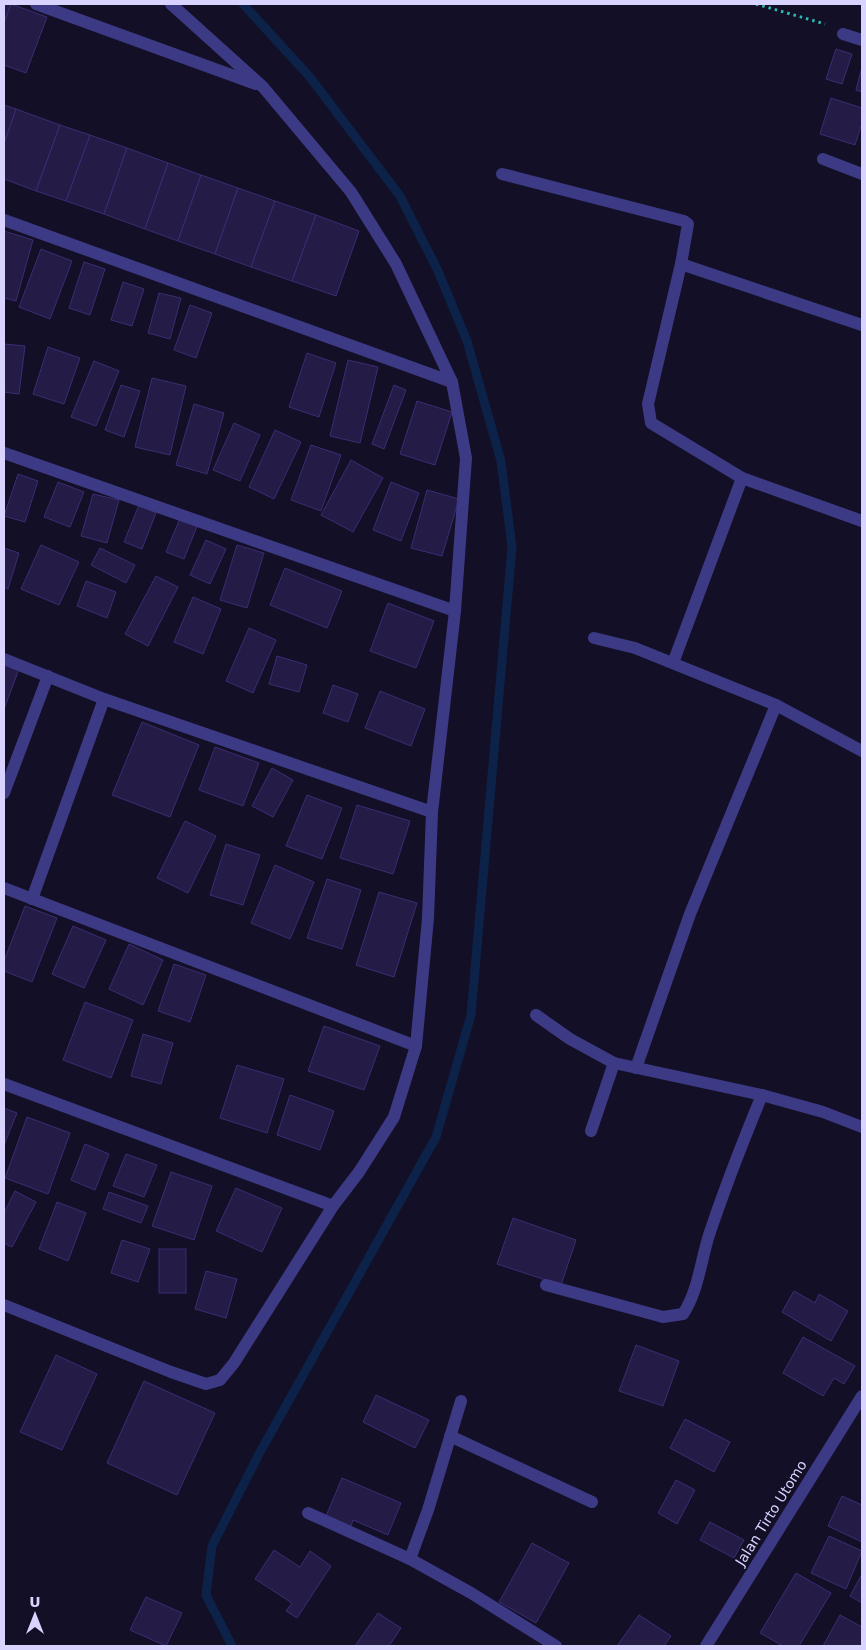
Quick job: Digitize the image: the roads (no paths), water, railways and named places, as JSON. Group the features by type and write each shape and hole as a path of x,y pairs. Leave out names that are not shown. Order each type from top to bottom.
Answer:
{"street":[{"path":"36,4 263,87"},
{"path":"4,1305 171,1372 206,1384 220,1380 234,1363 333,1206 359,1172 394,1118 416,1046 428,918 432,812 455,611 466,458 452,382 396,264 351,192 263,87 170,4"},
{"path":"843,34 862,40"},
{"path":"823,159 862,174"},
{"path":"502,174 684,221 688,228 648,404 648,417 654,426 742,478 862,521"},
{"path":"4,220 452,382"},
{"path":"681,264 862,325"},
{"path":"4,453 455,611"},
{"path":"673,663 742,478"},
{"path":"594,638 635,648 776,706 862,751"},
{"path":"4,659 104,699 432,812"},
{"path":"4,793 48,676"},
{"path":"32,899 104,699"},
{"path":"636,1068 690,914 776,706"},
{"path":"4,888 416,1046"},
{"path":"536,1015 570,1039 614,1062 762,1095 823,1112 862,1126"},
{"path":"591,1131 614,1062"},
{"path":"4,1084 333,1206"},
{"path":"546,1285 664,1316 684,1314 690,1305 701,1261 727,1180 762,1095"},
{"name":"Jalan Tirto Utomo","path":"710,1645 862,1396"},
{"path":"410,1559 428,1510 461,1401"},
{"path":"450,1436 592,1502"},
{"path":"308,1513 410,1559 471,1593 556,1646"}],"waterway":[{"path":"232,1646 206,1595 212,1546 259,1454 436,1137 471,1015 512,547 501,461 467,341 438,271 400,196 309,76 243,4"}]}
